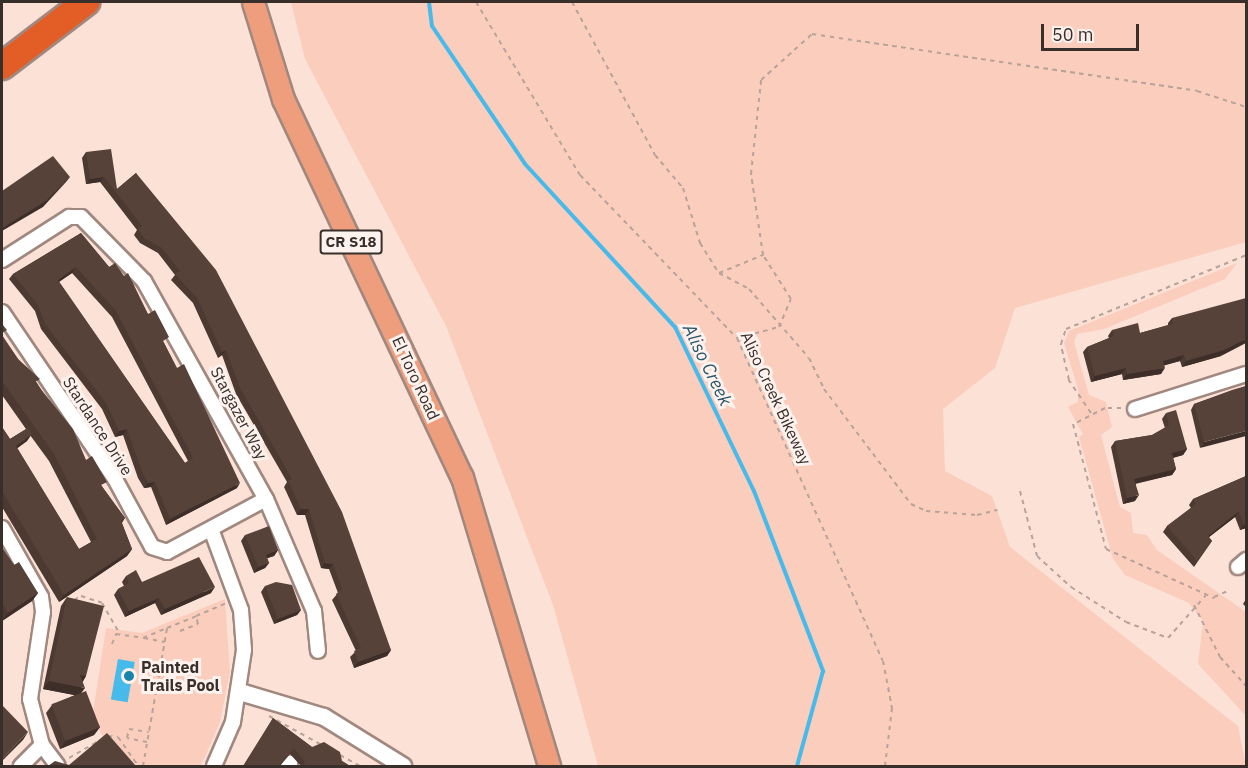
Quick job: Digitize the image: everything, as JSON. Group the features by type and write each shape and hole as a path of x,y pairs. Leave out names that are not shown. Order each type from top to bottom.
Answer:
{"highway":[{"path":"2,66 86,2"}],"main road":[{"name":"El Toro Road","path":"253,2 283,99 462,477 549,766"},
{"path":"534,766 542,741"}],"street":[{"name":"Stargazer Way","path":"2,260 69,217 81,218 144,281 166,313 266,499 314,611 318,651"},
{"name":"Stardance Drive","path":"2,312 115,479 144,538 167,552 211,529"},
{"path":"1135,409 1246,374"},
{"path":"214,766 240,692 243,650 237,599 211,529 266,499"},
{"path":"2,528 42,607 43,628 31,679 27,724 42,745 63,763"},
{"path":"240,692 324,717 403,766"},
{"path":"21,766 42,745"}],"path":[{"name":"Aliso Creek Bikeway","path":"476,2 580,175 737,338 883,661 892,708 885,766"},
{"path":"573,2 655,155 683,188 700,243 719,273 749,289 779,327 809,358 824,389 911,504 926,511 977,515 997,510"},
{"path":"779,327 791,299 763,255 751,174 761,80 812,34 1197,91 1246,107"},
{"path":"719,273 763,255"},
{"path":"1092,413 1069,380 1061,344 1066,329 1246,255"},
{"path":"737,338 779,327"},
{"path":"1135,409 1104,408 1072,424 1106,549 1214,598"},
{"path":"1020,491 1037,556 1071,587 1157,638 1179,631 1194,604 1205,595 1214,598 1230,590"},
{"path":"42,607 81,596 98,600 120,634 165,642"},
{"path":"143,638 237,599"},
{"path":"1194,604 1229,671 1246,686"},
{"path":"180,632 198,624 195,616"},
{"path":"143,766 167,628"},
{"path":"112,644 120,634"},
{"path":"266,698 273,720 323,741 360,766"},
{"path":"127,738 129,729 149,732"},
{"path":"63,763 95,741 118,737 147,742"},
{"path":"118,737 138,766"}],"shaded area":[{"path":"291,2 1246,2 1246,242 1015,308 995,368 943,409 945,471 992,496 1010,547 1238,726 1246,766 598,766 553,605 446,326 305,59"},
{"path":"1237,263 1225,279 1104,329 1077,334 1074,342 1089,395 1106,402 1112,427 1101,435 1120,507 1131,513 1133,533 1147,535 1157,550 1246,612 1246,716 1198,664 1203,621 1189,603 1125,575 1113,559 1079,437 1083,434 1068,407 1078,402 1078,389 1064,343 1069,331"},
{"path":"225,599 230,672 220,722 205,757 200,766 134,766 101,734 93,712 106,628 142,633"}],"water":[{"name":"Painted Trails Pool","path":"118,659 135,662 128,702 111,699"}],"building":[{"path":"111,149 117,189 136,173 216,270 342,512 391,650 358,662 354,651 361,648 336,594 342,589 333,564 325,563 309,509 301,509 288,481 292,479 240,388 226,350 222,352 197,298 175,274 180,271 162,248 144,238 138,229 142,226 104,177 90,179 86,152"},
{"path":"53,156 70,177 46,201 2,228 2,191"},
{"path":"81,233 109,267 115,263 124,276 128,273 148,314 155,310 169,337 163,341 177,368 184,364 240,483 170,519 155,482 148,483 142,472 127,429 119,431 106,403 45,324 38,305 13,274","holes":["76,267 116,311 193,458 185,463 58,280"]},
{"path":"1246,298 1246,339 1224,350 1186,361 1184,355 1163,361 1165,368 1127,374 1126,368 1095,376 1087,347 1114,336 1112,330 1138,323 1140,333 1173,324 1172,318"},
{"path":"2,335 18,359 40,379 35,382 73,429 86,460 92,456 107,482 101,485 125,518 121,521 132,549 64,595 2,491 2,427 10,439 28,428 32,434 16,446 79,549 97,539 54,454 2,381"},
{"path":"1246,386 1246,431 1204,442 1194,404"},
{"path":"1176,410 1187,449 1172,453 1176,469 1134,479 1139,495 1127,498 1115,441 1152,435 1169,425 1166,413"},
{"path":"1246,476 1246,524 1244,525 1239,511 1208,536 1212,541 1197,561 1167,526 1196,504 1193,499"},
{"path":"269,526 278,550 266,555 269,563 258,567 245,535"},
{"path":"2,548 14,565 19,562 38,593 8,613 2,603"},
{"path":"199,557 215,587 165,609 159,598 129,611 118,589 129,583 126,576 136,570 142,582"},
{"path":"276,582 292,585 301,610 278,619 265,586"},
{"path":"67,597 104,606 86,676 80,675 85,688 49,681"},
{"path":"86,691 100,727 65,741 51,704"},
{"path":"2,705 28,732 2,759"},
{"path":"273,718 312,747 324,742 340,752 342,761 350,766 302,766 305,762 294,748 279,766 244,766"},
{"path":"107,733 136,766 48,766 55,761 69,765"}],"waterway":[{"name":"Aliso Creek","path":"429,2 432,26 525,164 675,327 754,491 823,671 797,766"}],"place":[{"name":"Painted Trails Pool","path":"129,676"}]}
